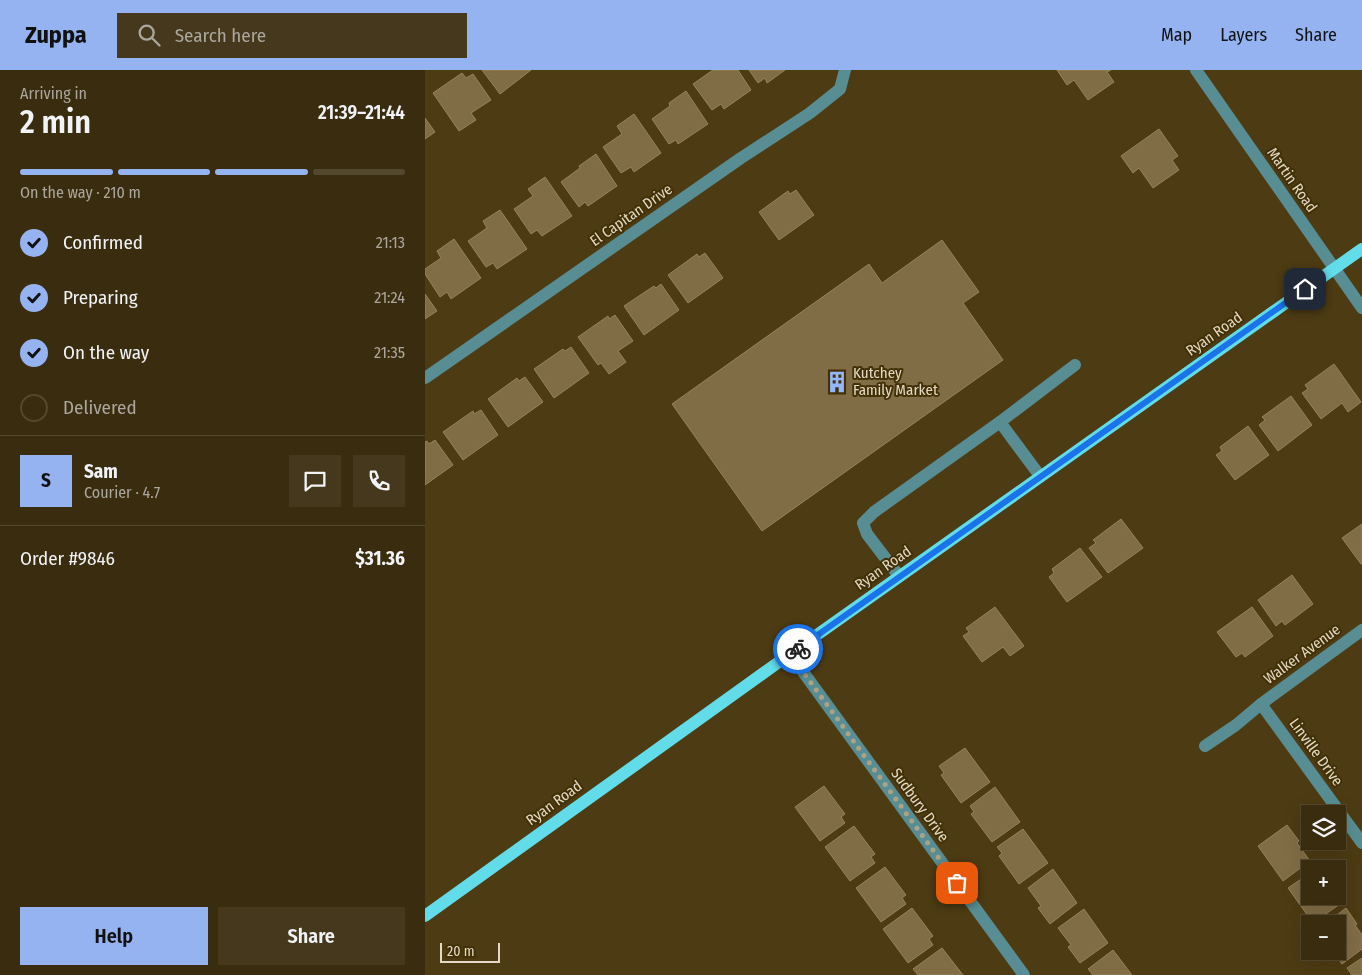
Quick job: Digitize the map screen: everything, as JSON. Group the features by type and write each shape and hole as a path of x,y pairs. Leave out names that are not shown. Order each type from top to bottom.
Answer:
{"main road":[{"name":"Ryan Road","path":"425,916 899,576 1362,249"}],"street":[{"name":"El Capitan Drive","path":"425,378 741,158 810,113 840,89 845,70"},
{"name":"Martin Road","path":"1196,70 1362,308"},
{"path":"899,576 867,534 863,523 874,512 1000,422 1075,365"},
{"path":"1000,422 1040,476"},
{"name":"Walker Avenue","path":"1205,746 1236,725 1261,704 1362,630"},
{"name":"Sudbury Drive","path":"790,654 1024,975"},
{"name":"Linville Drive","path":"1261,704 1362,844"}],"building":[{"path":"482,70 531,70 500,94"},
{"path":"713,70 738,70 751,90 724,109 721,104 712,110 693,84"},
{"path":"749,70 785,70 767,83 765,78 758,83"},
{"path":"1057,70 1111,70 1107,72 1114,82 1088,100 1074,80 1067,85"},
{"path":"462,73 466,78 473,74 491,100 471,113 476,120 459,131 433,93"},
{"path":"686,91 708,124 678,144 676,140 669,144 652,119 670,106 669,103"},
{"path":"634,114 661,153 634,172 631,167 621,173 603,147 622,134 617,126"},
{"path":"425,118 435,132 425,139"},
{"path":"1159,129 1178,156 1172,160 1179,170 1153,188 1139,168 1133,173 1121,156"},
{"path":"596,154 617,186 588,206 585,202 579,207 561,182"},
{"path":"545,177 572,216 542,236 537,230 531,234 514,209 533,196 528,189"},
{"path":"796,190 814,215 779,240 759,212 788,191 790,194"},
{"path":"500,210 527,249 497,269 493,263 486,267 468,241 487,228 483,221"},
{"path":"454,239 481,278 451,299 447,292 440,297 425,274 425,269 441,258 437,251"},
{"name":"Kutchey Family Market","path":"942,240 979,292 963,303 1003,360 762,531 672,404 869,264 882,283"},
{"path":"705,253 723,278 688,303 668,275 697,254 699,257"},
{"path":"661,284 679,310 644,335 624,306 654,286 656,288"},
{"path":"425,294 437,311 425,319"},
{"path":"615,315 633,341 618,351 626,362 609,374 601,363 598,365 578,337 608,316 609,319"},
{"path":"571,347 589,373 554,398 534,369 563,349 565,351"},
{"path":"1334,364 1361,402 1348,412 1342,403 1321,419 1302,393 1308,389 1305,385"},
{"path":"525,377 543,402 508,427 488,399 517,378 519,381"},
{"path":"1291,396 1312,425 1278,451 1259,425 1265,420 1262,417"},
{"path":"481,410 498,435 463,460 443,432 473,411 474,414"},
{"path":"1248,426 1269,455 1235,480 1216,455 1222,451 1220,447"},
{"path":"435,440 453,465 425,485 425,442 427,441 429,444"},
{"path":"1121,519 1143,548 1108,573 1089,548 1096,543 1093,540"},
{"path":"1362,524 1362,564 1361,564 1342,538"},
{"path":"1080,548 1102,577 1067,602 1049,577 1054,573 1052,569"},
{"path":"1292,575 1313,604 1285,625 1282,621 1276,626 1258,600"},
{"path":"995,607 1024,646 1010,656 1003,647 982,662 963,636 969,632 966,628"},
{"path":"1252,607 1273,636 1245,657 1242,653 1236,657 1217,632"},
{"path":"965,748 990,782 961,803 941,775 944,773 939,766"},
{"path":"824,786 845,814 841,817 845,823 820,841 795,807"},
{"path":"995,787 1020,822 992,842 971,814 974,812 970,806"},
{"path":"1287,825 1299,841 1297,843 1301,850 1309,860 1301,860 1301,868 1283,881 1258,846"},
{"path":"854,826 875,854 871,857 875,863 850,881 825,847"},
{"path":"1023,829 1048,863 1019,884 999,856 1002,853 997,847"},
{"path":"885,867 906,895 902,898 906,904 881,922 856,888"},
{"path":"1053,869 1077,903 1050,924 1038,908 1041,906 1028,888"},
{"path":"1301,879 1301,905 1339,905 1324,915 1307,915 1288,888"},
{"path":"912,908 933,936 929,939 933,945 908,963 883,929"},
{"path":"1346,908 1362,935 1362,949 1342,964 1339,960 1346,960 1346,915 1337,915"},
{"path":"1084,909 1108,943 1080,963 1068,947 1071,945 1058,928"},
{"path":"942,948 963,975 918,975 913,969"},
{"path":"1113,950 1132,975 1093,975 1088,969"},
{"path":"1362,958 1362,975 1352,975 1347,968"}],"way so far":[{"path":"798,649 790,654 957,883"}],"place":[{"name":"Kutchey Family Market","path":"837,382"}],"route":[{"path":"798,649 1305,289"}]}
